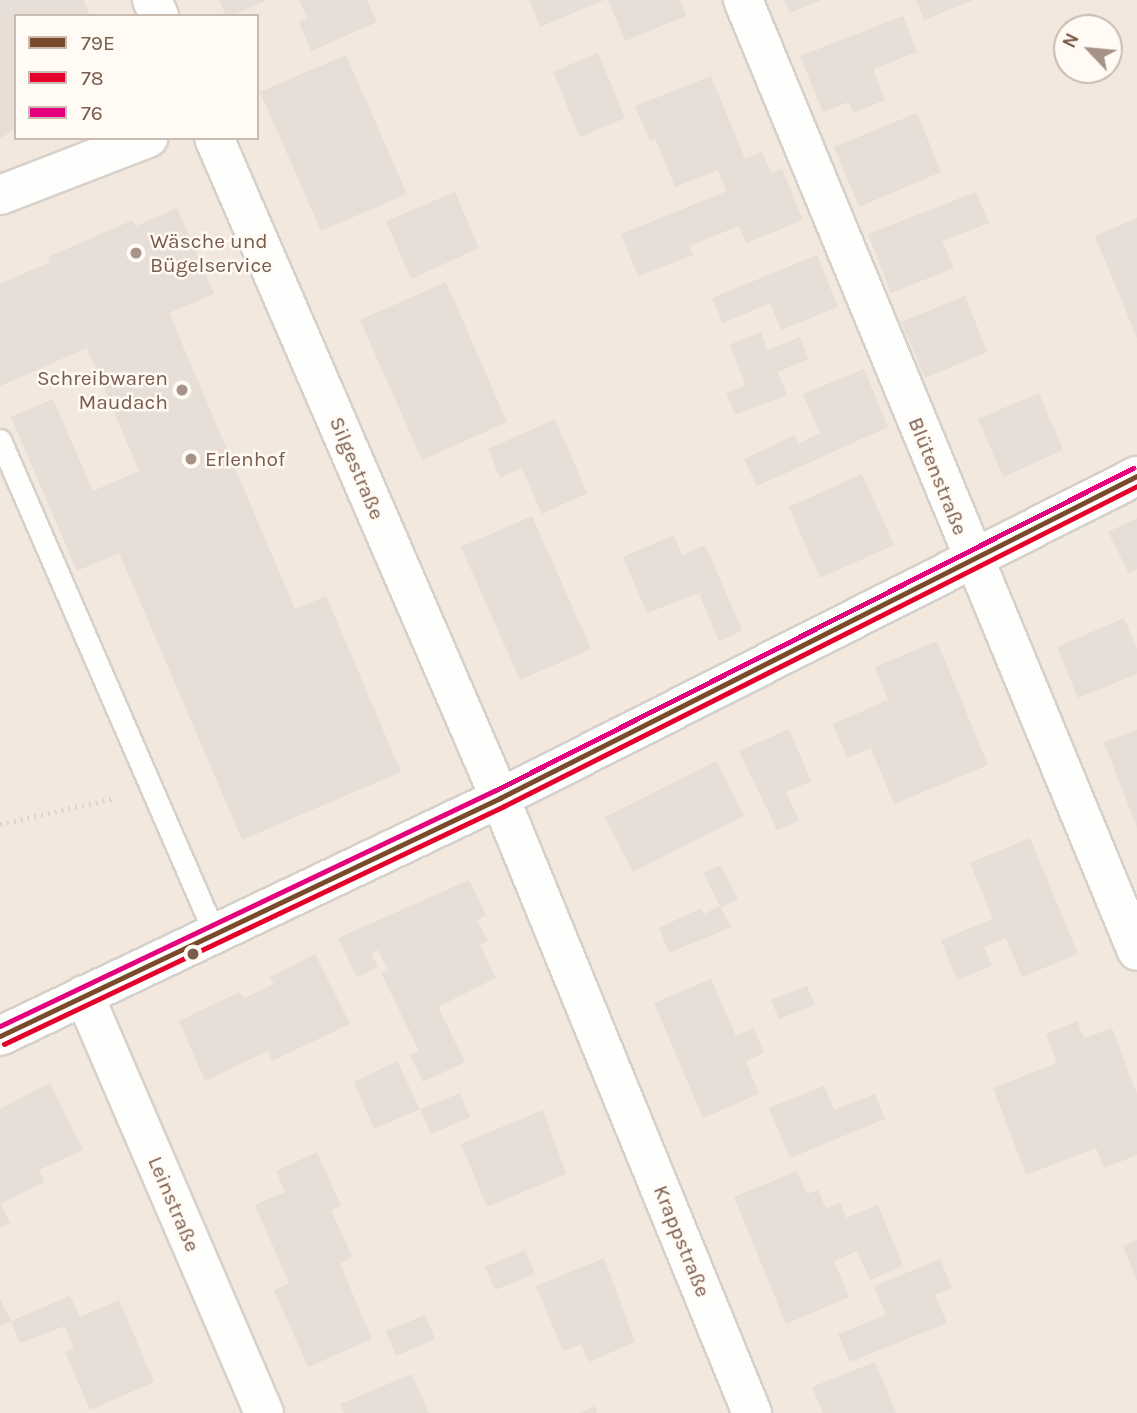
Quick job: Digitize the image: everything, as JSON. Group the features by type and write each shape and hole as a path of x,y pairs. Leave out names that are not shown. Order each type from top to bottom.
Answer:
{"street":[{"name":"Blütenstraße","path":"743,0 972,560 1137,951"},
{"path":"0,195 143,140"},
{"name":"Silgestraße","path":"215,140 500,797"},
{"path":"0,1036 500,797 1137,476"},
{"name":"Krappstraße","path":"500,797 752,1413"},
{"name":"Leinstraße","path":"84,995 264,1413"}],"lane":[{"path":"0,440 215,932"}],"path":[{"path":"0,824 154,790"}],"shaded area":[{"path":"0,0 1137,0 1137,1413 0,1413"}],"building":[{"path":"0,0 84,0 89,14 14,14 14,128 0,139"},
{"path":"219,0 267,0 236,14 225,14"},
{"path":"299,0 367,0 377,22 311,51 299,22 307,18"},
{"path":"529,0 604,0 540,27"},
{"path":"608,0 680,0 686,16 625,41"},
{"path":"784,0 821,0 790,13"},
{"path":"916,0 973,0 924,20"},
{"path":"903,16 917,52 873,69 885,100 853,113 849,102 823,112 800,56"},
{"path":"598,53 625,118 580,137 553,72"},
{"path":"346,55 407,194 321,231 260,92"},
{"path":"711,76 745,159 762,152 771,173 782,169 803,220 746,243 739,226 689,246 693,255 638,276 621,234 727,191 718,170 675,187 655,138 650,141 635,106"},
{"path":"917,113 941,172 859,207 834,147"},
{"path":"455,192 479,248 411,279 386,221"},
{"path":"976,192 989,223 942,241 954,268 891,293 868,234"},
{"path":"177,208 214,294 169,313 295,609 326,596 401,772 242,840 119,553 77,571 11,417 53,399 93,491 139,471 87,348 0,386 0,284 50,262 48,257 133,220 136,226"},
{"path":"1137,218 1137,338 1095,236"},
{"path":"817,255 838,307 781,330 770,303 723,323 712,298"},
{"path":"446,282 507,422 422,460 360,320"},
{"path":"965,296 987,352 925,378 901,322"},
{"path":"761,332 767,350 800,337 808,359 778,372 787,395 735,415 726,393 746,385 729,345"},
{"path":"864,369 888,427 757,486 744,459 795,435 798,444 820,433 803,394"},
{"path":"1039,393 1063,450 1003,477 978,419"},
{"path":"555,419 587,493 542,514 522,468 500,478 488,449"},
{"path":"862,474 894,545 820,578 789,507"},
{"path":"532,516 591,649 520,680 461,547"},
{"path":"1137,518 1137,569 1129,574 1108,532"},
{"path":"674,535 682,555 705,545 742,630 719,642 699,593 647,613 623,557"},
{"path":"1124,618 1137,649 1137,674 1078,698 1057,647"},
{"path":"937,641 988,765 894,804 871,748 847,758 833,724 888,700 875,667"},
{"path":"789,729 811,781 786,792 799,821 777,830 739,751"},
{"path":"1137,730 1137,828 1104,742"},
{"path":"716,761 744,816 633,872 605,817"},
{"path":"1030,838 1078,954 1022,977 1006,938 984,947 992,966 957,980 941,940 993,919 970,863"},
{"path":"721,865 738,899 721,908 703,873"},
{"path":"469,880 486,915 477,920 488,941 480,945 496,978 438,1007 465,1062 423,1082 410,1055 419,1051 381,973 388,970 378,950 371,954 378,967 357,977 338,938"},
{"path":"720,906 731,927 669,953 659,928 701,908 704,914"},
{"path":"315,954 350,1024 272,1061 268,1051 205,1081 179,1021 239,992 245,998 274,984 270,977"},
{"path":"711,979 736,1036 754,1028 764,1053 746,1061 759,1094 703,1118 654,1003"},
{"path":"807,986 815,1005 779,1019 771,1000"},
{"path":"1077,1021 1084,1038 1112,1028 1137,1094 1137,1155 1104,1168 1096,1148 1026,1175 993,1088 1057,1063 1046,1034"},
{"path":"397,1061 420,1109 374,1129 354,1082"},
{"path":"50,1083 83,1150 39,1170 44,1182 1,1204 10,1223 0,1228 0,1109"},
{"path":"824,1086 834,1110 875,1094 885,1119 790,1158 769,1108"},
{"path":"460,1093 470,1117 431,1134 420,1109"},
{"path":"543,1110 566,1174 487,1207 461,1144"},
{"path":"317,1152 341,1206 331,1210 352,1256 340,1264 372,1339 308,1367 274,1290 289,1283 255,1205 285,1192 276,1171"},
{"path":"797,1171 807,1194 818,1190 826,1209 840,1202 846,1218 878,1205 903,1266 870,1280 857,1251 834,1261 849,1297 786,1324 734,1197"},
{"path":"1137,1240 1137,1281 1123,1246"},
{"path":"525,1250 535,1274 495,1290 485,1267"},
{"path":"604,1258 635,1342 589,1362 581,1344 563,1351 536,1286"},
{"path":"940,1259 952,1288 935,1295 947,1323 850,1362 838,1334 886,1315 874,1286"},
{"path":"70,1296 80,1317 119,1300 154,1382 90,1410 65,1352 74,1348 65,1326 20,1343 11,1321"},
{"path":"0,1299 11,1321 0,1326"},
{"path":"425,1315 435,1339 396,1356 386,1331"},
{"path":"875,1362 896,1413 823,1413 812,1387"},
{"path":"412,1374 429,1413 344,1413 340,1404"},
{"path":"595,1406 597,1413 579,1413"}],"transit line":[{"name":"76","path":"0,1026 496,790 1133,468"},
{"name":"79E","path":"0,1036 500,798 1137,476"},
{"name":"78","path":"4,1044 504,806 1137,486"}],"place":[{"name":"Wäsche und Bügelservice","path":"136,253"},
{"name":"Schreibwaren Maudach","path":"182,390"},
{"name":"Erlenhof","path":"191,459"}]}
